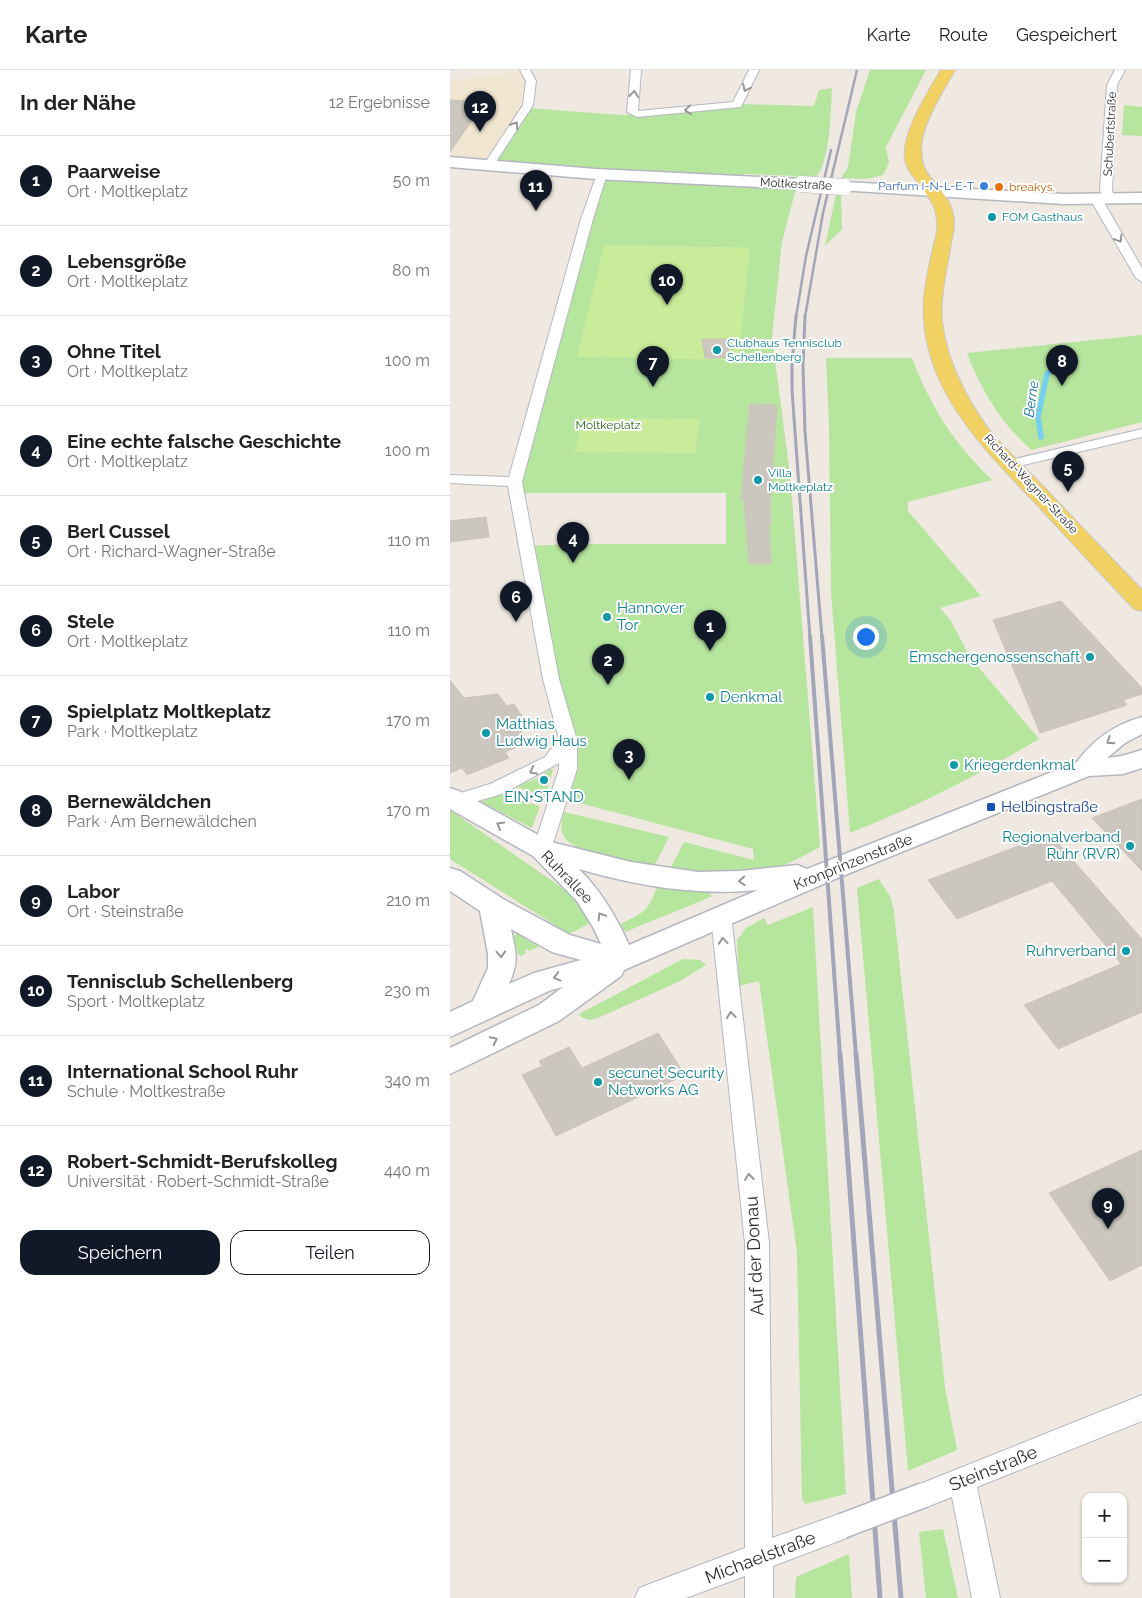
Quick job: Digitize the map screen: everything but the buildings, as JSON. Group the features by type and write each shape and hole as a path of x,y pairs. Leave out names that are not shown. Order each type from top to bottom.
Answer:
{"main road":[{"path":"868,188 890,182 916,167 913,158 914,141 948,70"},
{"name":"Moltkestraße","path":"450,162 602,174 987,195 1102,199 1142,198"},
{"name":"Richard-Wagner-Straße","path":"916,167 936,192 945,213 946,224 933,320 948,378 983,435 1142,604"},
{"path":"945,213 987,195"},
{"path":"1086,768 1100,748 1108,741 1142,725"},
{"name":"Kronprinzenstraße","path":"622,960 825,872 1086,768 1122,765 1142,759"},
{"name":"Ruhrallee","path":"454,799 542,849 588,894 606,924 622,960"},
{"path":"542,849 629,872 699,882 740,881 825,872"},
{"path":"450,878 493,906 562,944 622,960"},
{"path":"484,1008 502,968 502,954 493,906"},
{"path":"450,1025 544,981 622,960"},
{"path":"450,1062 549,1013 622,960"}],"street":[{"path":"488,166 528,105 530,80 525,70"},
{"path":"636,70 632,112 637,114 737,105 754,70"},
{"name":"Schubertstraße","path":"1120,70 1112,85 1106,190 1102,199 1142,278"},
{"path":"542,849 568,769 568,740 551,679 515,482 587,219 602,174"},
{"path":"1010,464 1142,433"},
{"path":"450,479 515,482"},
{"path":"454,799 496,789 551,762 568,740"},
{"name":"Auf der Donau","path":"722,916 725,965 757,1243 759,1598"},
{"name":"Steinstraße","path":"842,1526 962,1481 1142,1408"},
{"path":"962,1481 986,1598"},
{"name":"Michaelstraße","path":"649,1598 842,1526"}],"shaded area":[{"path":"523,71 528,76 529,99 487,165 450,162 450,81"}],"green space":[{"path":"870,70 926,70 886,147 889,163 883,175 867,179 841,178 848,167 856,112"},
{"name":"Moltkeplatz","path":"832,88 826,155 817,176 795,192 782,242 772,337 790,475 820,847 784,865 751,872 724,873 671,867 684,842 754,860 753,849 568,800 576,777 576,757 570,740 529,546 569,544 726,544 726,493 521,493 520,481 603,174 489,166 527,108 644,115 741,104 814,106 819,90","holes":["744,174 796,176 783,183 737,180","605,245 750,248 746,276"]},
{"path":"1124,105 1142,107 1142,136 1122,135"},
{"path":"836,194 841,194 842,229 825,246"},
{"path":"604,245 750,248 738,360 577,357"},
{"path":"1142,335 1142,422 1031,450 1010,429 985,393 967,353"},
{"path":"826,358 912,358 927,393 945,424 966,452 992,480 908,502 908,511 981,596 940,608 951,621 970,657 1039,739 946,790 850,833 831,592 829,426"},
{"name":"Moltkeplatz","path":"583,417 700,419 695,453 575,452"},
{"path":"550,769 553,770 545,796 516,787 540,777"},
{"path":"497,794 540,806 532,828 481,802"},
{"path":"450,810 577,898 595,921 569,934 450,859"},
{"path":"564,812 669,837 655,865 607,857 582,849 565,838 562,828"},
{"path":"879,879 891,898 894,912 945,1387 957,1450 908,1471 857,888"},
{"path":"657,886 712,893 710,895 713,896 625,932 620,924 640,914 648,906"},
{"path":"813,907 846,1494 805,1504 802,1499 797,1253 759,981 739,986 737,940 746,928 764,918 768,925"},
{"path":"516,933 539,947 529,951 527,949 526,953 521,956 518,954 513,938"},
{"path":"683,959 700,960 706,965 680,981 598,1018 589,1020 581,1017 579,1014"},
{"path":"943,1529 958,1598 926,1598 919,1532"},
{"path":"849,1554 852,1598 795,1598 796,1577"}],"waterway":[{"name":"Berne","path":"1041,437 1038,417 1047,374 1055,368"}],"railway":[{"path":"805,317 823,213 857,70"},
{"path":"796,317 806,256 831,150"},
{"path":"796,316 792,390 810,638"},
{"path":"805,316 803,366 805,432 822,638"},
{"path":"810,636 840,1055"},
{"path":"822,636 856,1055"},
{"path":"840,1054 880,1598"},
{"path":"856,1054 901,1598"}],"place":[{"name":"Robert-Schmidt-Berufskolleg","path":"480,132"},
{"name":"Parfum I-N-L-E-T","path":"984,186"},
{"name":"breakys.","path":"999,187"},
{"name":"International School Ruhr","path":"536,211"},
{"name":"FOM Gasthaus","path":"992,217"},
{"name":"Tennisclub Schellenberg","path":"667,305"},
{"name":"Clubhaus Tennisclub Schellenberg","path":"717,350"},
{"name":"Bernewäldchen","path":"1062,386"},
{"name":"Spielplatz Moltkeplatz","path":"653,387"},
{"name":"Villa Moltkeplatz","path":"758,480"},
{"name":"Berl Cussel","path":"1068,492"},
{"name":"Eine echte falsche Geschichte","path":"573,563"},
{"name":"Hannover Tor","path":"607,617"},
{"name":"Stele","path":"516,622"},
{"name":"Paarweise","path":"710,651"},
{"name":"Emschergenossenschaft","path":"1090,657"},
{"name":"Lebensgröße","path":"608,685"},
{"name":"Denkmal","path":"710,697"},
{"name":"Matthias Ludwig Haus","path":"486,733"},
{"name":"Kriegerdenkmal","path":"954,765"},
{"name":"EIN•STAND","path":"544,780"},
{"name":"Ohne Titel","path":"629,780"},
{"name":"Helbingstraße","path":"991,807"},
{"name":"Regionalverband Ruhr (RVR)","path":"1130,846"},
{"name":"Ruhrverband","path":"1126,951"},
{"name":"secunet Security Networks AG","path":"598,1082"},
{"name":"Labor","path":"1108,1229"}]}
